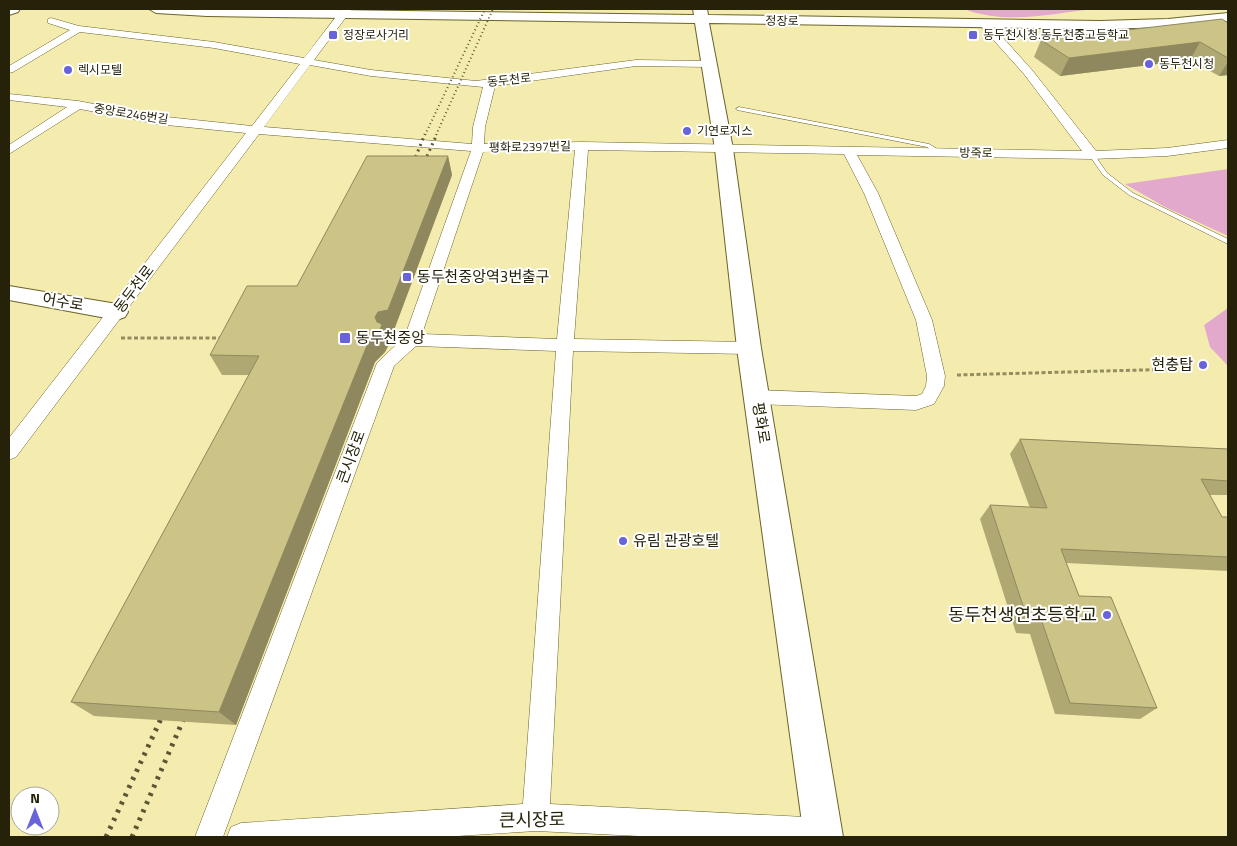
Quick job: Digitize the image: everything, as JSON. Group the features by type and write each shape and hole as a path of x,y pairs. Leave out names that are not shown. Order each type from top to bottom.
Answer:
{"main road":[{"name":"어수로","path":"9,292 117,312"}],"street":[{"path":"9,10 13,9"},
{"name":"정장로","path":"156,9 207,12 345,11 700,14 984,23 1158,23 1228,17"},
{"name":"동두천로","path":"10,448 98,338 345,11"},
{"name":"평화로","path":"700,14 724,149 749,348 825,836"},
{"name":"동두천로","path":"51,21 78,29 214,45 371,73 476,84 629,64 710,64"},
{"path":"984,23 1028,72 1092,155"},
{"path":"9,70 78,29"},
{"path":"254,130 478,148 479,127 490,83"},
{"name":"중앙로246번길","path":"9,97 78,105 157,120 254,130"},
{"path":"9,150 78,105"},
{"name":"방죽로","path":"724,149 1092,155 1167,152 1228,144"},
{"path":"536,817 565,345 582,146"},
{"name":"평화로2397번길","path":"402,338 478,148 582,146 724,149"},
{"path":"757,398 916,403 928,399 935,386 936,376 930,342 919,306 871,193 848,150"},
{"path":"402,338 565,345 749,348"},
{"name":"큰시장로","path":"209,837 386,363 402,338"},
{"name":"큰시장로","path":"241,837 536,817 825,836"}],"lane":[{"path":"739,109 929,146 939,152"},
{"path":"1092,155 1105,174 1130,194 1228,242"}],"path":[{"path":"98,338 231,338"},
{"path":"936,376 1178,369"}],"shaded area":[{"path":"964,9 1093,9 1028,17 1012,17 980,14"},
{"path":"1228,169 1228,236 1165,207 1125,184"},
{"path":"1228,308 1228,366 1210,347 1204,325"}],"building":[{"path":"1222,19 1228,23 1228,58 1200,42 1069,58 1041,40"},
{"path":"367,156 448,156 388,310 378,312 375,317 377,322 382,324 379,333 368,343 219,712 71,702 259,356 210,355 247,286 297,286"},
{"path":"1020,439 1228,449 1228,481 1201,479 1222,517 1228,517 1228,557 1061,549 1079,596 1111,597 1157,708 1070,703 1042,622 1028,621 990,505 1047,508"}],"railway":[{"path":"425,135 485,9"},
{"path":"436,135 493,9"},
{"path":"411,168 425,134"},
{"path":"422,167 437,134"},
{"path":"106,837 166,708"},
{"path":"132,837 188,709"}],"place":[{"name":"정장로사거리","path":"333,35"},
{"name":"동두천시청.동두천중고등학교","path":"973,35"},
{"name":"동두천시청","path":"1149,64"},
{"name":"렉시모텔","path":"68,70"},
{"name":"기연로지스","path":"687,131"},
{"name":"동두천중앙역3번출구","path":"407,277"},
{"name":"동두천중앙","path":"345,338"},
{"name":"현충탑","path":"1203,365"},
{"name":"유림 관광호텔","path":"623,541"},
{"name":"동두천생연초등학교","path":"1107,615"}]}
